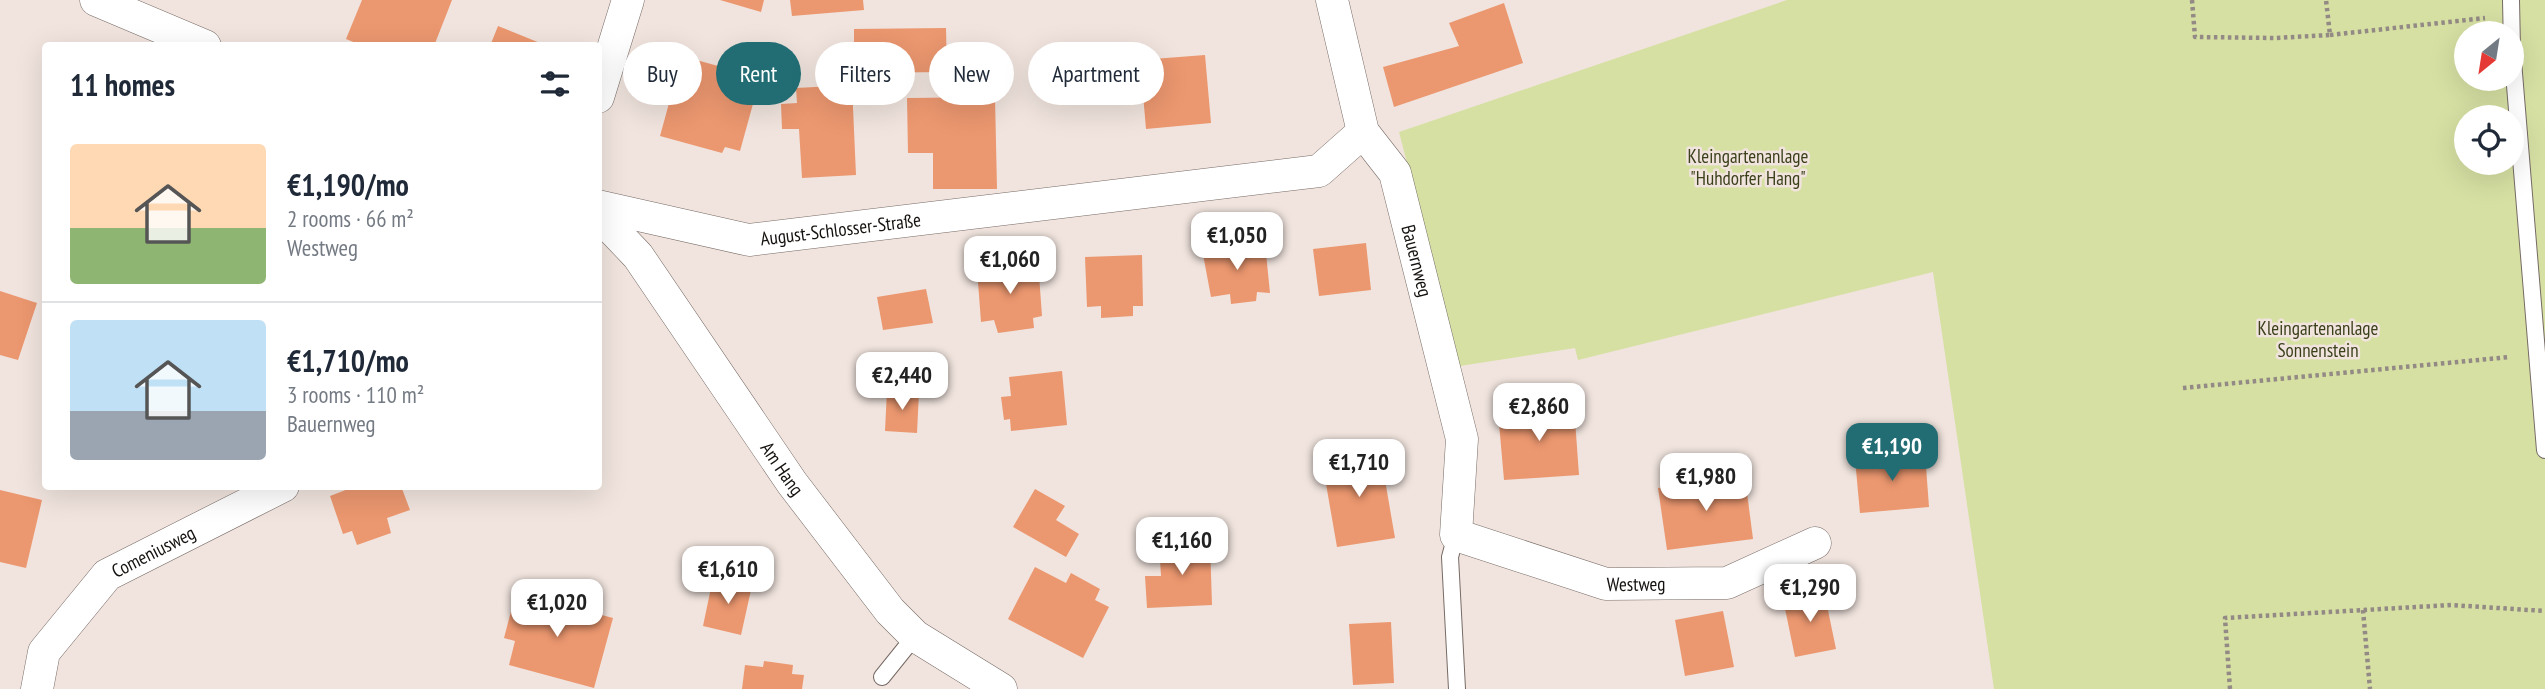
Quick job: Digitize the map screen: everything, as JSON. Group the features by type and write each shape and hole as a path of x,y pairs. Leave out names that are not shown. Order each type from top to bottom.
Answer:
{"street":[{"path":"96,0 196,42"},
{"path":"602,84 628,0"},
{"name":"Bauernweg","path":"1332,0 1363,132 1395,173 1462,439 1453,546"},
{"name":"August-Schlosser-Straße","path":"602,207 749,240 1319,171 1363,132"},
{"name":"Am Hang","path":"602,218 638,256 792,483 890,611 915,636 1001,689"},
{"name":"Comeniusweg","path":"37,689 44,652 107,575 276,490"},
{"name":"Westweg","path":"1453,546 1606,583 1727,583 1815,543"}],"lane":[{"path":"2511,7 2512,49 2545,450"},
{"name":"Bauernweg","path":"1453,546 1457,689"},
{"path":"882,677 915,636"}],"path":[{"path":"2192,0 2195,37 2275,38 2330,35 2511,7"},
{"path":"2326,0 2330,35"},
{"path":"2183,388 2536,354"},
{"path":"2230,689 2225,618 2451,605 2545,611"},
{"path":"2363,610 2370,689"}],"green space":[{"path":"1787,0 2545,0 2545,689 1994,689 1933,272 1578,360 1575,348 1460,366 1399,132"}],"building":[{"path":"362,0 452,0 436,42 353,42 346,39"},
{"path":"720,0 764,0 761,12"},
{"path":"790,0 863,0 864,10 792,16"},
{"path":"1504,3 1523,63 1394,107 1383,67 1459,46 1449,23"},
{"path":"498,26 538,42 492,42"},
{"path":"946,28 946,42 929,42 929,72 915,72 915,42 854,42 854,29"},
{"path":"1205,55 1211,123 1146,129 1144,105 1164,105 1164,58"},
{"path":"702,62 716,65 716,105 753,105 740,151 725,147 722,153 660,136 669,105 702,105"},
{"path":"815,87 815,105 853,105 856,175 802,178 799,129 782,129 781,105 801,105 801,88"},
{"path":"915,98 929,98 929,105 995,105 997,189 933,189 933,153 908,153 907,105 915,105"},
{"path":"1265,243 1270,293 1257,292 1256,301 1231,304 1230,294 1211,297 1202,249"},
{"path":"1366,243 1371,290 1319,296 1313,249"},
{"path":"1142,255 1143,306 1133,306 1133,316 1101,318 1101,306 1087,307 1085,257"},
{"path":"1038,261 1042,316 1033,318 1034,328 998,333 994,320 981,322 977,269"},
{"path":"926,289 933,323 883,330 877,297"},
{"path":"0,291 37,303 18,360 0,355"},
{"path":"1062,371 1067,425 1011,431 1010,419 1004,420 1001,397 1011,396 1009,377"},
{"path":"887,390 919,392 917,433 885,431"},
{"path":"1574,406 1579,475 1504,480 1498,412"},
{"path":"1380,451 1395,538 1337,547 1322,461"},
{"path":"1925,453 1929,507 1860,513 1855,459"},
{"path":"1745,477 1753,539 1667,550 1658,488"},
{"path":"1035,489 1065,506 1056,520 1079,534 1066,557 1013,527"},
{"path":"0,490 42,500 26,568 0,562"},
{"path":"346,490 402,490 410,510 387,518 391,533 357,545 352,531 343,534 330,496"},
{"path":"1210,542 1212,605 1147,608 1145,576 1161,576 1159,543"},
{"path":"1035,567 1066,583 1071,573 1100,589 1095,600 1109,607 1083,658 1008,619"},
{"path":"731,577 753,581 741,635 703,626 712,583 729,586"},
{"path":"1824,591 1836,649 1795,657 1783,599"},
{"path":"516,592 613,618 594,688 509,665 515,641 504,638"},
{"path":"1723,611 1734,667 1685,676 1675,620"},
{"path":"1391,622 1394,683 1353,685 1349,624"},
{"path":"764,661 793,665 792,674 804,675 802,689 742,689 745,665 763,667"}],"park label":[{"name":"Kleingartenanlage \"Huhdorfer Hang\"","path":"1748,167"},
{"name":"Kleingartenanlage Sonnenstein","path":"2318,339"}]}
